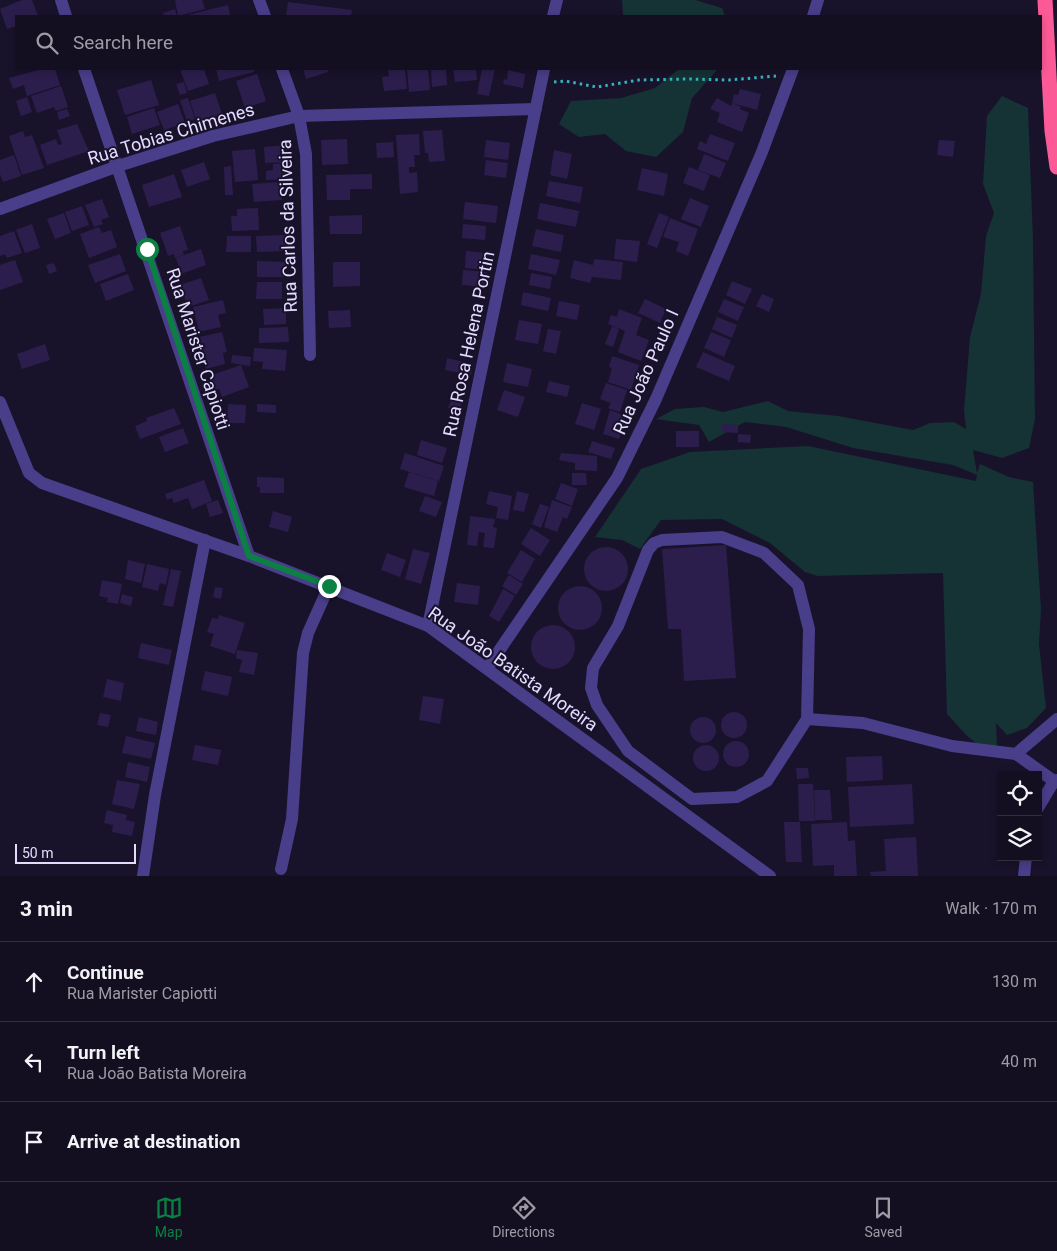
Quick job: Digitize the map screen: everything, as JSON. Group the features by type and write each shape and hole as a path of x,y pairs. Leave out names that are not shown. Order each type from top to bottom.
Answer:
{"highway":[{"path":"1045,0 1052,131 1057,167"}],"street":[{"path":"61,0 66,15"},
{"path":"259,0 264,15"},
{"path":"554,15 557,0"},
{"path":"813,15 818,0"},
{"name":"Rua Marister Capiotti","path":"84,70 249,556"},
{"name":"Rua Carlos da Silveira","path":"282,70 299,116 306,154 310,354"},
{"name":"Rua Rosa Helena Portin","path":"428,626 544,70"},
{"name":"Rua João Paulo I","path":"488,667 617,478 660,389 762,152 792,72"},
{"name":"Rua Tobias Chimenes","path":"0,209 118,166 213,136 299,116 536,109"},
{"name":"Rua João Batista Moreira","path":"0,402 29,474 35,479 249,556 428,626 488,667 770,876"},
{"path":"722,537 764,553 798,585 810,629 808,719 767,781 737,797 692,798 628,752 597,705 591,688 593,668 618,626 648,550 654,544 662,540 722,537"},
{"path":"143,876 155,795 205,540"},
{"path":"281,869 292,819 303,653 308,633 329,586"},
{"path":"808,719 863,723 952,746 1016,754 1055,780 1042,801"},
{"path":"1016,754 1057,719"},
{"path":"1024,876 1026,861"}],"path":[{"path":"541,84 565,81 597,87 638,80 687,78 729,80 792,72"}],"green space":[{"path":"622,0 695,0 722,8 725,15 623,15"},
{"path":"678,70 717,70 692,98 683,132 656,157 626,151 605,134 579,137 559,124 571,101 621,98 655,88"},
{"path":"1002,96 1028,108 1033,240 1035,419 1029,448 1002,458 973,450 977,473 980,464 1009,477 1033,482 1041,609 1039,644 1046,708 1027,728 1007,735 996,723 997,745 981,747 966,735 947,714 943,573 818,576 805,572 770,543 722,519 661,520 640,549 622,540 595,537 641,469 690,452 808,446 976,481 977,475 953,465 853,448 786,427 745,422 709,442 699,425 656,419 675,409 704,407 723,412 768,401 788,411 838,416 913,430 930,423 954,422 966,429 964,410 970,337 981,294 986,236 994,213 983,184 987,116"}],"building":[{"path":"22,0 32,0 38,15 15,15 15,26 7,29 0,9"},
{"path":"175,0 202,0 205,9 178,15"},
{"path":"288,2 352,10 351,15 286,15"},
{"path":"228,5 230,15 188,15"},
{"path":"175,9 177,15 164,15 163,13"},
{"path":"38,70 55,70 60,85 27,96 24,85 13,89 9,78"},
{"path":"180,70 204,70 209,84 188,91"},
{"path":"216,70 254,70 254,72 219,81"},
{"path":"303,70 327,70 328,72 306,79"},
{"path":"388,70 405,70 407,89 384,91 382,77 389,76"},
{"path":"407,70 428,70 430,90 409,92"},
{"path":"431,70 446,70 447,85 432,87"},
{"path":"453,70 476,70 477,80 455,82"},
{"path":"482,70 495,70 489,96 477,94"},
{"path":"508,70 525,74 523,88 503,84 504,79 507,80"},
{"path":"257,74 266,101 245,108 236,81"},
{"path":"151,80 159,105 125,115 117,90"},
{"path":"184,82 187,93 180,95 176,84"},
{"path":"61,86 68,107 56,111 54,107 37,113 31,96"},
{"path":"740,89 761,94 757,110 732,103 734,94 738,95"},
{"path":"215,93 222,114 197,122 190,101"},
{"path":"27,97 32,112 21,116 16,101"},
{"path":"188,98 195,119 187,121 180,100"},
{"path":"717,98 731,106 732,103 741,107 740,109 749,113 742,132 717,122 720,113 710,109"},
{"path":"178,104 185,123 164,130 157,112"},
{"path":"154,108 160,125 132,134 127,117"},
{"path":"67,109 70,116 59,120 57,112"},
{"path":"77,124 89,151 47,165 40,145 56,139 58,145 62,144 57,130"},
{"path":"442,130 445,161 429,162 428,153 425,153 423,131"},
{"path":"23,131 25,137 32,135 44,168 22,175 9,136"},
{"path":"419,134 420,155 414,155 415,167 409,167 409,173 417,172 418,192 400,194 396,135"},
{"path":"710,134 735,143 728,161 697,149 700,141 706,144"},
{"path":"347,139 348,164 322,165 321,140"},
{"path":"486,140 510,143 508,160 484,157"},
{"path":"939,140 955,141 953,157 937,155"},
{"path":"393,142 394,157 377,158 376,143"},
{"path":"287,145 288,162 265,163 264,147"},
{"path":"255,149 258,180 235,182 232,151"},
{"path":"554,150 572,154 567,179 550,175"},
{"path":"704,154 726,163 720,178 698,170"},
{"path":"14,155 21,176 3,182 0,174 0,160"},
{"path":"486,160 508,163 506,178 484,175"},
{"path":"204,162 210,179 187,187 181,170"},
{"path":"289,163 290,179 266,180 266,171 273,170 273,164"},
{"path":"231,166 233,195 225,195 224,167"},
{"path":"689,167 710,175 704,191 683,183"},
{"path":"642,168 668,174 664,196 637,190"},
{"path":"174,174 182,197 149,207 142,185"},
{"path":"372,174 372,189 350,189 350,200 327,200 326,175"},
{"path":"549,181 583,187 580,203 546,196"},
{"path":"281,182 282,200 254,202 252,184"},
{"path":"690,198 709,206 701,227 681,219"},
{"path":"102,199 109,217 101,220 103,224 94,227 85,205"},
{"path":"465,202 498,206 496,223 463,219"},
{"path":"540,203 579,211 576,227 537,219"},
{"path":"82,206 89,225 72,231 65,212"},
{"path":"258,208 259,230 232,231 231,216 237,216 237,209"},
{"path":"64,213 71,233 55,239 47,219"},
{"path":"659,213 669,217 657,248 647,244"},
{"path":"362,215 362,234 330,234 329,216"},
{"path":"670,218 698,229 688,256 676,251 679,242 663,237"},
{"path":"32,224 40,248 25,253 16,230"},
{"path":"463,224 486,226 485,240 462,238"},
{"path":"180,226 188,250 183,251 184,255 175,258 174,254 168,256 160,233"},
{"path":"99,227 102,233 111,230 117,247 89,258 80,234"},
{"path":"536,229 564,235 561,252 532,246"},
{"path":"14,231 22,253 7,258 5,254 0,256 0,236"},
{"path":"285,235 286,251 257,252 256,236"},
{"path":"227,236 251,236 251,252 226,252"},
{"path":"616,239 640,241 637,262 614,259"},
{"path":"201,249 206,265 181,274 176,258"},
{"path":"466,251 487,253 486,270 465,268"},
{"path":"120,254 126,271 95,283 88,265"},
{"path":"531,254 560,260 556,275 528,269"},
{"path":"594,259 623,262 621,280 592,277 590,283 570,278 574,260 593,265"},
{"path":"15,260 23,282 0,290 0,265"},
{"path":"257,261 285,262 285,277 257,277"},
{"path":"333,262 360,262 360,286 333,287"},
{"path":"54,263 57,271 49,274 46,265"},
{"path":"463,270 487,272 486,287 462,285"},
{"path":"531,273 552,277 550,289 529,285"},
{"path":"128,274 134,290 106,301 100,284"},
{"path":"201,278 209,300 188,307 180,285"},
{"path":"732,281 752,289 745,304 726,295"},
{"path":"257,282 282,282 282,299 256,299"},
{"path":"523,292 551,298 548,311 521,305"},
{"path":"762,294 774,299 769,312 756,306"},
{"path":"645,299 666,309 660,323 638,313"},
{"path":"724,299 744,307 738,321 718,312"},
{"path":"223,300 226,313 218,315 221,327 199,332 193,307"},
{"path":"559,301 580,305 577,320 556,316"},
{"path":"286,308 286,324 264,325 263,309"},
{"path":"619,309 642,318 636,335 649,340 641,361 618,352 625,331 608,324 611,315 617,317"},
{"path":"350,310 351,327 329,328 328,311"},
{"path":"717,317 737,325 732,338 712,329"},
{"path":"519,320 542,324 538,344 515,340"},
{"path":"612,326 619,329 613,347 605,344"},
{"path":"288,327 289,342 259,343 259,328"},
{"path":"548,329 561,331 556,354 543,351"},
{"path":"222,332 227,352 223,353 225,364 206,369 199,337"},
{"path":"711,332 731,340 724,357 704,348"},
{"path":"45,344 50,360 22,369 17,354"},
{"path":"254,348 287,350 285,371 262,369 263,362 253,361"},
{"path":"703,352 735,366 729,381 696,367"},
{"path":"232,355 251,357 250,366 231,363"},
{"path":"612,356 639,365 631,390 608,382 612,368 609,367"},
{"path":"447,358 473,364 471,375 445,370"},
{"path":"507,363 532,369 528,387 503,382"},
{"path":"241,365 249,387 222,397 219,389 214,390 209,376"},
{"path":"549,381 570,386 567,397 546,392"},
{"path":"606,383 627,390 620,412 608,408 611,403 600,399"},
{"path":"504,390 525,397 518,417 497,410"},
{"path":"452,397 463,400 459,411 448,408"},
{"path":"582,403 601,409 594,430 575,424"},
{"path":"228,404 246,405 245,423 227,423"},
{"path":"257,404 276,405 276,413 257,412"},
{"path":"174,408 181,424 140,439 135,426 147,421 146,418"},
{"path":"610,410 626,416 619,439 603,434"},
{"path":"722,424 738,425 738,433 722,432"},
{"path":"183,428 189,443 165,452 159,437"},
{"path":"676,431 699,431 699,447 676,447"},
{"path":"738,434 751,435 750,443 738,442"},
{"path":"421,440 447,448 442,463 417,455"},
{"path":"592,441 615,448 611,459 588,452"},
{"path":"405,453 444,466 439,481 400,469"},
{"path":"561,453 597,456 597,471 575,470 575,463 559,460"},
{"path":"409,472 438,481 434,496 404,487"},
{"path":"572,473 586,473 587,485 572,485"},
{"path":"257,477 284,478 284,493 260,493 260,487 257,487"},
{"path":"204,480 212,501 192,509 188,498 174,503 172,498 167,500 165,494"},
{"path":"561,483 578,489 572,506 555,499"},
{"path":"489,491 512,496 508,520 496,518 498,507 486,504"},
{"path":"517,491 529,494 524,512 513,510"},
{"path":"425,496 442,502 436,517 419,511"},
{"path":"218,500 223,513 210,517 206,504"},
{"path":"552,500 572,507 567,519 563,517 557,532 544,527"},
{"path":"540,504 549,507 541,528 532,524"},
{"path":"273,511 292,517 288,532 269,527"},
{"path":"470,516 495,519 493,527 497,528 494,548 483,547 485,533 479,532 477,546 467,545"},
{"path":"531,528 550,540 540,556 521,544"},
{"path":"726,545 736,678 684,681 681,629 668,629 662,549"},
{"path":"606,547 618,551 624,557 628,569 624,581 618,587 606,591 594,587 588,581 584,569 588,557 594,551"},
{"path":"413,549 430,553 421,584 405,579"},
{"path":"521,550 535,559 522,582 507,573"},
{"path":"387,553 406,560 400,577 381,570"},
{"path":"128,560 145,564 141,583 125,579"},
{"path":"147,564 169,569 166,585 160,583 158,591 142,587"},
{"path":"171,569 181,571 173,607 163,605"},
{"path":"509,575 523,584 516,595 502,586"},
{"path":"102,580 122,584 118,604 107,602 108,598 99,596"},
{"path":"457,583 480,586 478,605 454,602"},
{"path":"580,586 592,590 598,596 602,608 598,620 592,626 580,630 568,626 562,620 558,608 562,596 568,590"},
{"path":"215,587 223,588 221,599 213,597"},
{"path":"503,589 515,596 499,622 489,616"},
{"path":"122,594 133,597 131,606 120,603"},
{"path":"219,615 245,623 235,654 210,646 214,634 207,632 212,618 218,619"},
{"path":"553,625 565,629 571,635 575,647 571,659 565,665 553,669 541,665 535,659 531,647 535,635 541,629"},
{"path":"141,643 172,650 169,665 138,658"},
{"path":"237,650 258,653 254,675 239,672 242,660 236,658"},
{"path":"205,671 232,677 228,696 201,690"},
{"path":"107,679 124,683 121,701 103,697"},
{"path":"423,696 444,699 440,724 419,720"},
{"path":"734,712 743,716 747,725 743,734 734,738 725,734 721,725 725,716"},
{"path":"100,713 111,715 108,727 97,725"},
{"path":"139,717 158,722 156,735 136,731"},
{"path":"703,717 712,721 716,730 712,739 703,743 694,739 690,730 694,721"},
{"path":"126,736 155,743 151,759 122,753"},
{"path":"736,741 745,745 749,754 745,763 736,767 727,763 723,754 727,745"},
{"path":"195,745 221,750 218,765 192,760"},
{"path":"706,745 715,749 719,758 715,767 706,771 697,767 693,758 697,749"},
{"path":"882,756 883,780 847,782 846,757"},
{"path":"128,762 150,767 147,782 125,777"},
{"path":"796,768 808,768 809,778 797,779"},
{"path":"117,780 140,784 134,809 112,804"},
{"path":"798,784 813,784 815,821 799,821"},
{"path":"912,784 914,824 850,827 848,787"},
{"path":"814,790 830,790 832,820 815,820"},
{"path":"107,810 127,815 126,820 135,822 132,836 112,832 113,825 104,823"},
{"path":"784,822 800,822 802,862 786,862"},
{"path":"847,822 848,841 855,840 857,876 834,876 834,865 813,866 811,824"},
{"path":"916,837 918,876 871,876 870,872 886,871 884,839"}],"route":[{"path":"147,249 249,556 329,586"}]}
